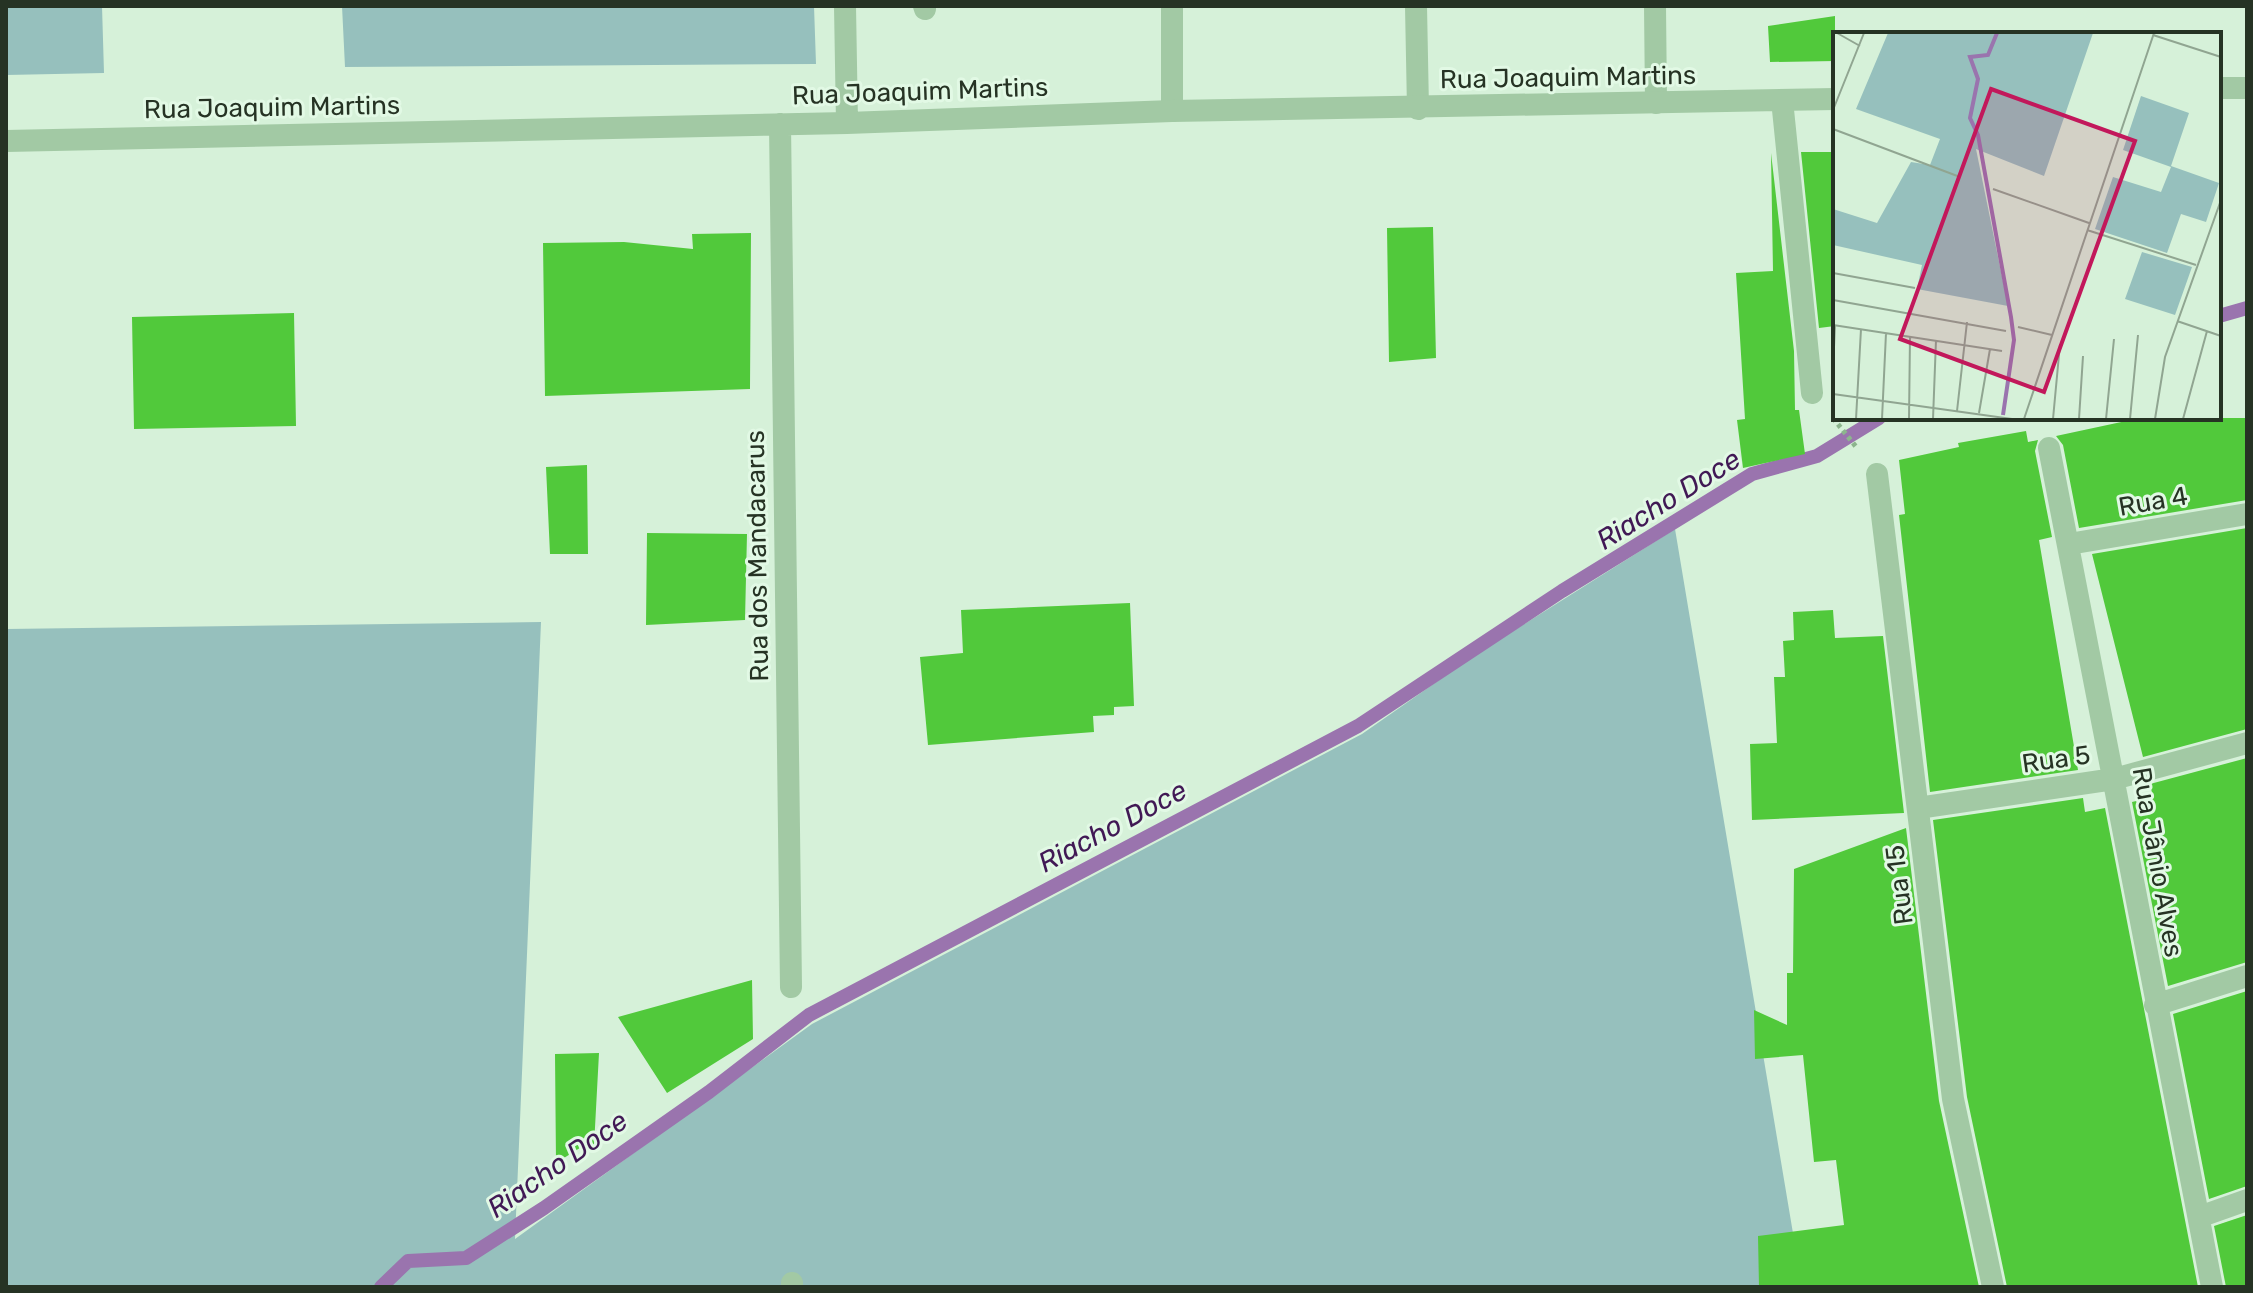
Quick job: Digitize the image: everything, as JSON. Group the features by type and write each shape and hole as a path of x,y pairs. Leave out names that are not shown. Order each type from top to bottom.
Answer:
{"street":[{"path":"845,6 847,123"},
{"path":"1172,6 1172,111"},
{"path":"1416,6 1418,109"},
{"path":"1655,6 1656,103"},
{"path":"2221,88 2247,88"},
{"name":"Rua Joaquim Martins","path":"6,141 847,123 1172,111 1418,109 1833,99"},
{"path":"1782,100 1812,393"},
{"name":"Rua dos Mandacarus","path":"780,124 791,987"},
{"name":"Rua Jânio Alves","path":"2049,448 2212,1287"},
{"name":"Rua 15","path":"1877,474 1953,1099 1993,1287"},
{"name":"Rua 4","path":"2069,544 2247,514"},
{"name":"Rua 5","path":"1918,808 2114,779 2247,743"},
{"path":"2155,1005 2247,976"},
{"path":"2199,1217 2247,1200"}],"path":[{"path":"1812,393 1833,419"},
{"path":"1834,420 1877,474"}],"shaded area":[{"path":"6,6 102,6 104,73 6,75"},
{"path":"342,6 814,6 816,64 345,67"},
{"path":"1675,529 1802,1287 6,1287 6,629 541,622 515,1239 812,1024 1362,734 1475,655"}],"building":[{"path":"1835,16 1833,61 1770,62 1768,26"},
{"path":"1801,152 1833,152 1833,326 1819,328"},
{"path":"1771,153 1794,351 1795,410 1799,410 1805,454 1743,468 1737,420 1745,419 1736,273 1773,271"},
{"path":"1433,227 1436,358 1389,362 1387,228"},
{"path":"751,233 750,389 545,396 543,243 624,242 693,249 692,234"},
{"path":"294,313 296,426 134,429 132,317"},
{"path":"2247,418 2247,500 2079,528 2063,445 2056,436 2131,420"},
{"path":"2026,431 2028,442 2038,440 2035,451 2052,537 2039,540 2078,770 1930,792 1899,515 1905,514 1899,460 1959,447 1958,443"},
{"path":"587,465 588,554 550,554 546,467"},
{"path":"2247,528 2247,729 2143,757 2092,554"},
{"path":"647,533 747,534 745,620 646,625"},
{"path":"1130,603 1134,706 1114,707 1114,715 1093,716 1094,732 928,745 920,657 963,653 961,610"},
{"path":"1833,610 1835,638 1883,636 1904,813 1752,820 1750,744 1777,743 1774,677 1785,677 1783,641 1794,640 1793,612"},
{"path":"2247,758 2247,962 2168,986 2132,802 2153,797 2150,784"},
{"path":"2083,798 2085,812 2105,808 2198,1287 2007,1287 1967,1097 1933,820"},
{"path":"1906,828 1939,1101 1979,1287 1759,1287 1758,1236 1844,1225 1836,1160 1814,1162 1803,1055 1755,1059 1754,1010 1787,1025 1787,973 1793,973 1794,869"},
{"path":"752,980 753,1039 667,1093 618,1017"},
{"path":"2247,991 2247,1186 2209,1199 2173,1014"},
{"path":"599,1053 594,1146 583,1146 556,1163 555,1054"},
{"path":"2247,1215 2247,1287 2226,1287 2214,1226"}],"waterway":[{"name":"Riacho Doce","path":"2221,315 2247,308"},
{"name":"Riacho Doce","path":"381,1287 408,1261 466,1258 544,1208 709,1092 809,1015 1358,726 1562,591 1752,474 1817,456 1876,420"}]}
